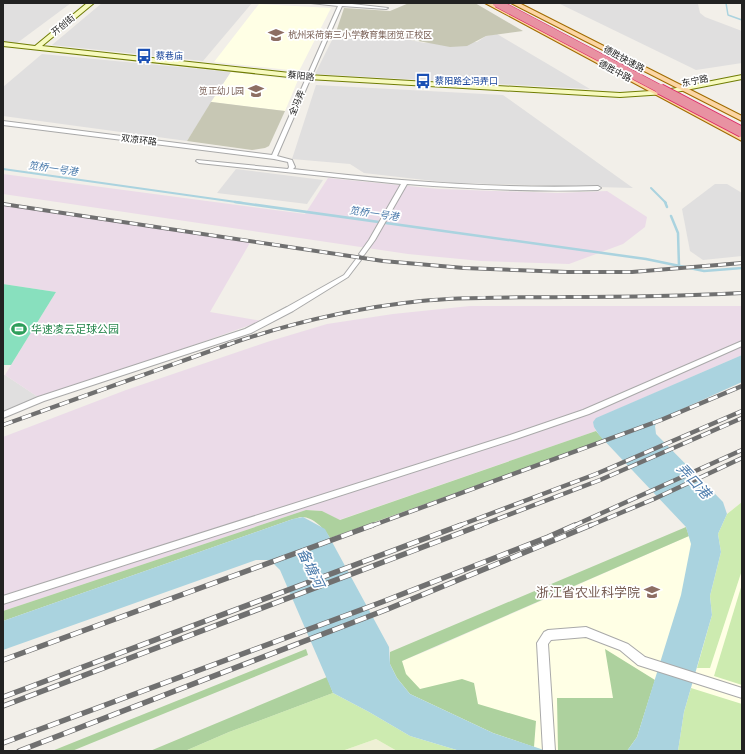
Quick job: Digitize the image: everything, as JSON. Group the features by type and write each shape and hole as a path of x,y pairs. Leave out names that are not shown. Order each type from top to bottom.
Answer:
{"highway":[{"name":"德胜快速路","path":"497,3 742,132"},
{"name":"德胜快速路","path":"507,3 742,126"}],"main road":[{"name":"德胜中路","path":"488,3 742,138"},
{"name":"德胜中路","path":"514,3 742,119"}],"street":[{"name":"开创街","path":"33,47 83,3"},
{"name":"开创街","path":"33,47 91,3"},
{"path":"313,3 386,8"},
{"name":"全冯弄","path":"274,157 341,4"},
{"name":"蔡阳路","path":"3,44 308,77 600,94"},
{"name":"东宁路","path":"600,94 674,85 742,72"},
{"name":"东宁路","path":"600,94 658,94 684,90 742,77"},
{"name":"双凉环路","path":"3,123 274,157"},
{"path":"274,157 290,161 292,167 290,170"},
{"path":"200,161 472,188 559,190 598,188"},
{"path":"3,415 41,399 248,331 290,309 346,276 383,221 405,182"},
{"path":"3,600 513,438 586,412 742,343"},
{"path":"549,751 542,643 548,635 586,632 624,647 642,661 742,693"}],"shaded area":[{"path":"3,3 71,3 13,46 3,44"},
{"path":"102,3 252,3 203,61 52,45"},
{"path":"409,3 475,3 523,31 486,36 467,46 450,47 397,37 374,37 361,35 356,31 336,32 344,8 390,11"},
{"path":"558,3 698,4 700,13 705,17 742,31 742,63 696,70"},
{"name":"杭州采荷第三小学教育集团笕正校区","path":"259,4 331,8 299,71 214,62"},
{"path":"356,31 361,35 374,37 397,37 424,43 477,42 486,36 497,34 590,89 315,74 336,32"},
{"path":"42,54 231,72 187,141 3,116 3,87"},
{"name":"笕正幼儿园","path":"231,72 298,80 285,111 211,102"},
{"path":"316,85 503,95 633,188 451,183 364,173 350,164 292,159"},
{"path":"211,102 285,111 269,146 265,148 252,150 187,141"},
{"path":"236,169 323,180 307,204 217,193"},
{"path":"3,174 305,214 328,178 439,189 558,193 607,191 647,217 645,227 623,244 569,264 481,261 408,254 3,194"},
{"path":"715,184 727,184 742,193 742,256 703,260 690,251 682,209"},
{"path":"3,203 251,241 210,312 262,321 41,399 5,375 56,292 3,284"},
{"path":"470,306 742,306 742,355 597,418 594,427 596,431 339,520 322,511 306,510 3,611 3,437 126,390 267,342 327,324 393,314"},
{"path":"3,375 5,375 41,399 3,414"},
{"name":"浙江省农业科学院","path":"742,502 742,751 185,751 434,648 689,536 727,514"},
{"path":"376,739 397,751 342,751"}],"green space":[{"name":"华速凌云足球公园","path":"3,284 56,292 11,365 3,365"},
{"path":"596,431 604,440 330,538 322,527 314,521 302,517 293,519 3,621 3,611 306,510 322,511 340,520"},
{"path":"742,502 742,570 710,668 697,668 712,615 710,596 721,552 718,534 727,514"},
{"path":"686,527 689,536 402,661 406,674 420,689 462,679 474,683 478,704 536,721 534,747 493,733 410,694 397,678 390,664 390,652"},
{"path":"742,584 742,685 714,676"},
{"path":"306,649 308,655 72,751 52,751"},
{"path":"605,649 655,680 637,737 627,751 558,751 557,698 613,698"},
{"path":"327,677 333,693 229,732 185,751 150,751"},
{"path":"691,688 742,704 742,751 678,751 684,712"},
{"path":"333,693 410,736 460,751 397,751 376,739 342,751 185,751 229,732"}],"water":[{"path":"742,355 742,382 658,420 655,426 656,434 723,502 727,514 718,534 721,552 710,596 712,615 684,712 678,751 627,751 637,737 681,595 691,544 686,527 599,435 593,422 596,418"},
{"name":"备塘河","path":"303,517 325,529 389,647 390,664 397,678 410,694 493,733 547,751 460,751 410,736 333,693 280,570 270,560 256,560 3,650 3,621 293,519"}],"waterway":[{"name":"弄口港","path":"726,3 728,15 742,20"},
{"name":"笕桥一号港","path":"3,169 243,203"},
{"path":"651,188 665,202"},
{"name":"笕桥一号港","path":"235,202 646,259 679,266"},
{"path":"665,202 667,207"},
{"path":"671,216 678,233 679,266"},
{"name":"笕桥一号港","path":"679,266 704,271 742,268"}],"railway":[{"path":"3,204 383,261 464,268 567,272 632,272 742,263"},
{"path":"230,344 323,317 396,304 439,299 630,297 742,293"},
{"path":"3,425 230,344"},
{"path":"371,526 661,420 742,386"},
{"path":"458,526 596,474 742,411"},
{"path":"479,526 600,480 742,418"},
{"path":"573,526 742,450"},
{"path":"589,526 654,499 742,458"},
{"path":"3,660 373,525"},
{"path":"3,697 461,525"},
{"path":"3,706 481,525"},
{"path":"3,743 382,602 575,525"},
{"path":"19,751 388,609 591,525"}],"place":[{"name":"杭州采荷第三小学教育集团笕正校区","path":"276,35"},
{"name":"蔡巷庙","path":"144,56"},
{"name":"蔡阳路全冯弄口","path":"423,81"},
{"name":"笕正幼儿园","path":"256,91"},
{"name":"华速凌云足球公园","path":"19,329"},
{"name":"浙江省农业科学院","path":"652,592"}]}
